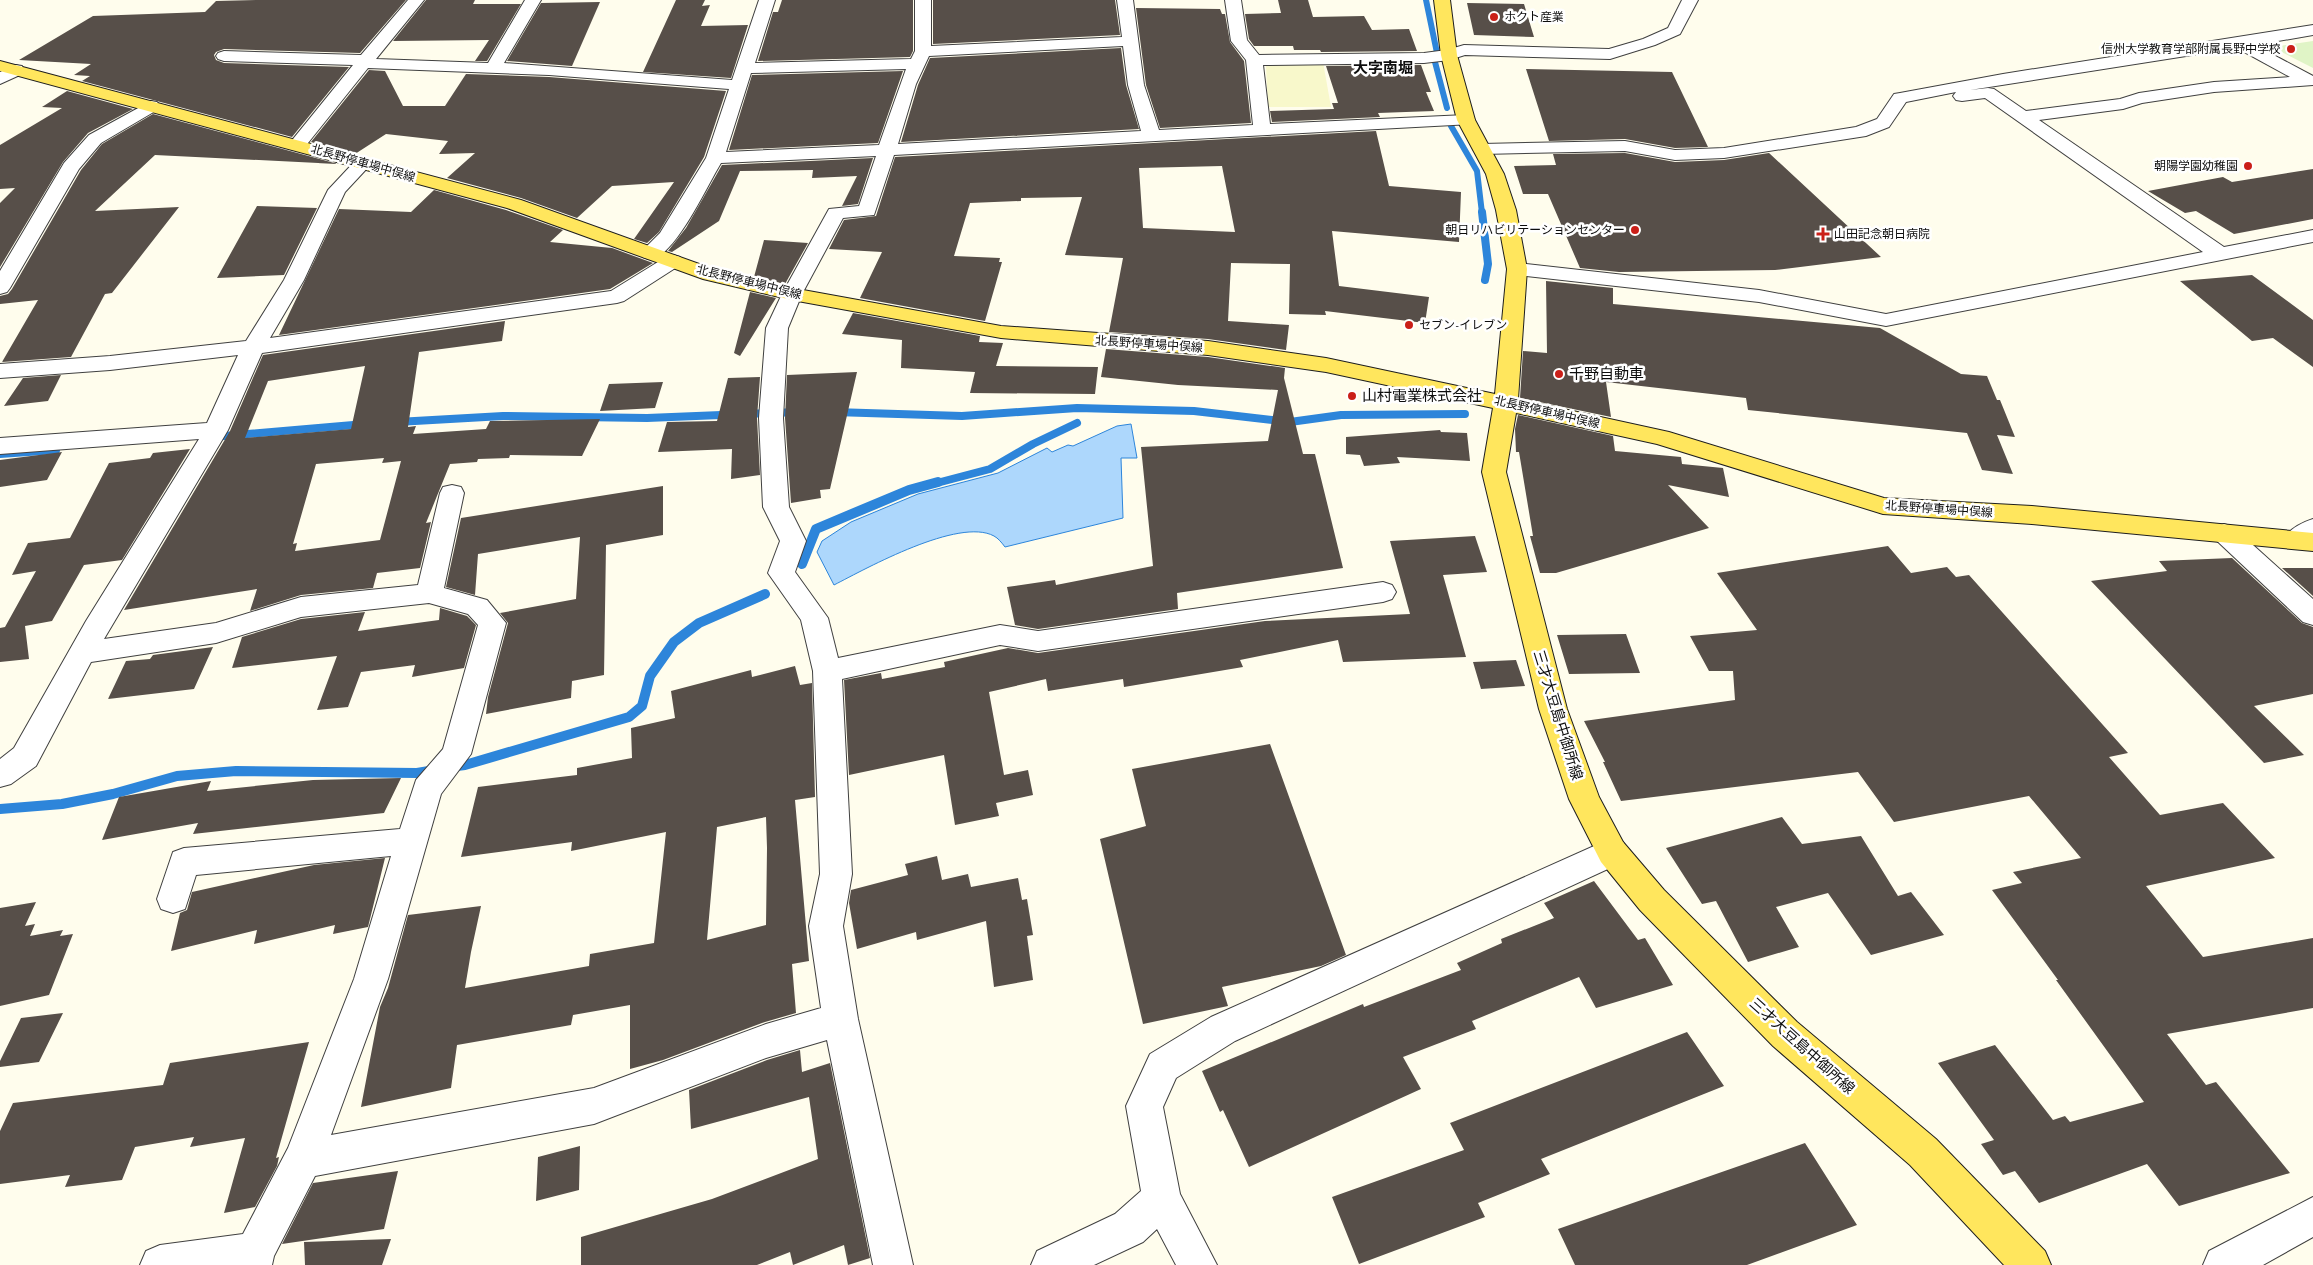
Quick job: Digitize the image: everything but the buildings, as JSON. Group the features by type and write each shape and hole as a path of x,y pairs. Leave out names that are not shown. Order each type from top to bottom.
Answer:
{"main road":[{"name":"三才大豆島中御所線","path":"1442,0 1448,55 1466,120 1494,174 1506,210 1518,268 1506,402 1494,472 1553,710 1584,799 1612,852 1652,900 1785,1034 1923,1152 2031,1265"},
{"name":"北長野停車場中俣線","path":"5,69 298,144 514,204 710,275 792,294 1001,332 1208,348 1326,364 1661,437 1883,506 2032,515 2224,533 2307,537"}],"street":[{"path":"298,144 416,0"},
{"path":"493,68 533,0"},
{"path":"650,253 668,236 715,158 767,0"},
{"path":"893,1265 840,1019 826,926 836,874 827,672 814,618 781,573 793,541 776,507 771,412 776,328 792,294 836,213 867,211 919,58 923,0"},
{"path":"1125,0 1136,85 1152,136"},
{"path":"1234,0 1239,41 1254,60 1262,129"},
{"path":"1254,60 1424,58 1448,55 1464,50 1610,54 1649,42 1674,31 1690,0"},
{"path":"1482,149 1625,146 1675,155 1724,153 1860,132 1883,123 1900,98 1968,84 2241,44 2313,30"},
{"path":"744,68 919,58 1130,41"},
{"path":"2241,44 2311,82"},
{"path":"224,56 549,70 738,85"},
{"path":"0,79 5,69"},
{"path":"2022,117 2122,104 2139,98 2214,87 2311,82"},
{"path":"1896,104 1988,93 2220,254"},
{"path":"0,288 71,167 95,139 151,106"},
{"path":"715,158 887,152 1262,129 1466,120"},
{"path":"0,775 24,757 82,653 212,438 245,362 294,280 337,190 363,163"},
{"path":"1518,268 1759,296 1886,320 2313,236"},
{"path":"0,371 110,363 254,347 617,298 673,261"},
{"path":"0,446 212,438"},
{"path":"429,593 452,494"},
{"path":"2224,533 2313,615"},
{"path":"827,672 1000,635 1038,641 1383,592"},
{"path":"82,653 216,633 300,607 429,593 477,607 492,623 456,754 427,789 371,979 303,1159 254,1258 160,1265"},
{"path":"173,899 184,862 413,840"},
{"path":"1197,1265 1162,1199 1144,1106 1163,1066 1223,1029 1612,852"},
{"path":"303,1159 594,1106 766,1041 840,1019"},
{"path":"1051,1265 1129,1228 1162,1199"},
{"path":"2223,1265 2313,1216"}],"green space":[{"path":"2313,41 2313,68 2272,47"},
{"path":"1323,62 1331,107 1268,107 1266,66 1270,63"}],"water":[{"path":"1131,424 1137,458 1121,458 1123,518 1005,547 994,536 978,532 959,533 913,547 834,585 817,552 822,541 851,522 918,494 998,473 1047,448 1052,452 1068,445 1073,446 1117,426"}],"waterway":[{"path":"1426,0 1437,53"},
{"path":"1435,62 1447,108"},
{"path":"1451,126 1477,171 1482,213"},
{"path":"1482,212 1488,264 1485,280"},
{"path":"834,412 962,416 1077,408 1194,411 1290,422 1341,415 1465,414"},
{"path":"397,422 503,416 647,418 797,412"},
{"path":"933,484 990,469 1033,444 1077,423"},
{"path":"213,437 365,424"},
{"path":"0,454 56,450"},
{"path":"802,564 816,529 909,490 938,482"},
{"path":"449,767 465,765 629,717 642,706 650,676 674,642 699,623 765,594"},
{"path":"0,809 62,804 113,794 177,776 236,771 417,773 435,770"}],"place":[{"name":"ホクト産業","path":"1494,17"},
{"name":"信州大学教育学部附属長野中学校","path":"2291,49"},
{"name":"朝陽学園幼稚園","path":"2248,166"},
{"name":"朝日リハビリテーションセンター","path":"1635,230"},
{"name":"山田記念朝日病院","path":"1823,234"},
{"name":"セブン-イレブン","path":"1409,325"},
{"name":"千野自動車","path":"1559,374"},
{"name":"山村電業株式会社","path":"1352,396"}],"district":[{"name":"大字南堀","path":"1383,68"}]}
